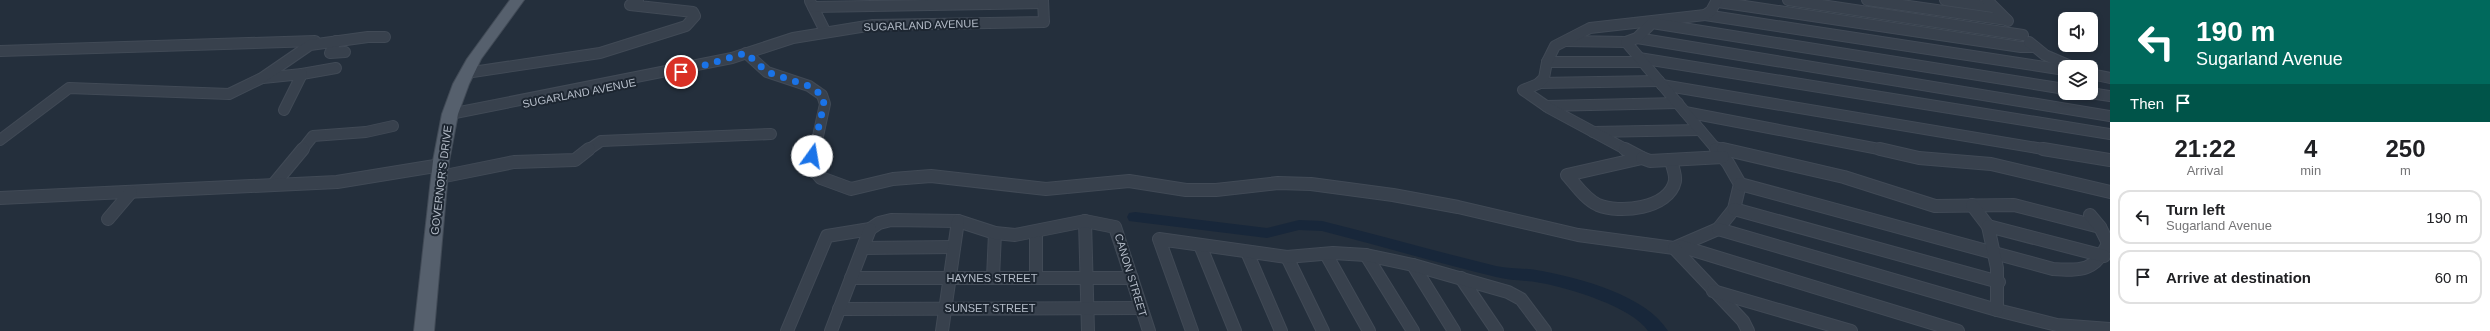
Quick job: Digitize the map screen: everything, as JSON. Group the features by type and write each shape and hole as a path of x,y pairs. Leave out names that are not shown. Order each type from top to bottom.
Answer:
{"main road":[{"name":"GOVERNOR'S DRIVE","path":"424,331 440,175 450,116 466,74 482,45 517,0"}],"street":[{"path":"466,74 600,53 686,26 695,16 693,12 634,7 630,5 638,0"},
{"path":"1788,0 2022,35"},
{"path":"1867,0 2007,20"},
{"path":"1945,0 1990,3 2035,47 2045,55 2058,60"},
{"path":"1705,15 1718,1 2021,47 2035,47"},
{"path":"825,31 811,3 1043,2"},
{"name":"SUGARLAND AVENUE","path":"450,116 667,75 746,53 779,42 825,31 873,25 1044,22 1043,2"},
{"path":"1723,157 1650,161 1592,132 1545,106 1523,90 1539,83 1544,78 1547,62 1555,46 1590,28 1652,23 1705,15 2058,69"},
{"path":"1563,41 1626,42 1637,38 1652,23"},
{"path":"1652,23 2058,88"},
{"path":"0,140 68,88 224,94 234,92 262,78 296,52 310,45 336,40 385,37"},
{"path":"1637,38 2110,116"},
{"path":"336,40 330,52 345,52"},
{"path":"0,51 195,46 238,42 324,42"},
{"path":"1626,42 1715,147 1740,184 2053,269 2080,271 2094,266 2104,256 2108,243 2100,227 2090,215"},
{"path":"746,53 767,72 809,86 822,95 824,104 811,166 821,178 845,188 861,188 893,180 932,176 1046,189 1129,181 1186,190 1209,190 1278,183 1311,184 1393,195 1458,207 1578,235 1677,247 1958,331"},
{"path":"1547,62 1641,60 2110,134"},
{"path":"262,78 302,74 336,68"},
{"path":"284,110 302,74"},
{"path":"2098,75 2110,78"},
{"path":"1539,83 1660,83 2110,160"},
{"path":"2098,94 2110,96"},
{"path":"1545,106 1678,103"},
{"path":"1685,112 1864,145 1920,158 1991,164 2110,192"},
{"path":"274,184 313,136 366,132 393,126"},
{"path":"1592,132 1700,130"},
{"path":"0,198 337,182 440,175 514,162 575,160 583,156 590,145 601,141 771,134"},
{"path":"1715,147 1844,177 1935,206 2014,205 2100,227"},
{"path":"1642,158 1631,159 1566,175 1593,203 1601,206 1640,207 1663,199 1672,190 1676,179 1671,160"},
{"path":"1677,247 1718,229 1734,209 1740,184"},
{"path":"108,219 131,192"},
{"path":"1972,205 1988,226 1997,254 1999,282 1997,310"},
{"path":"1734,209 1999,282"},
{"path":"787,331 827,236 870,229 878,223 891,220 958,222 995,233 1015,235 1085,221 1088,331"},
{"name":"CANON STREET","path":"1085,221 1116,227 1149,331"},
{"path":"942,331 958,222"},
{"path":"1988,226 2104,256"},
{"path":"830,331 870,229"},
{"path":"1718,229 1997,310 2077,331"},
{"path":"1036,232 1036,278"},
{"path":"993,278 995,233"},
{"path":"1192,331 1159,239 1287,257 1326,254 1366,255 1413,265 1508,292 1521,299 1545,331"},
{"path":"1200,245 1235,331"},
{"path":"863,248 954,247"},
{"path":"1677,247 1713,291 1743,321 1748,331"},
{"path":"1247,252 1281,331"},
{"path":"1326,254 1369,331"},
{"path":"1366,255 1413,331"},
{"path":"1287,257 1323,331"},
{"path":"1413,265 1454,331"},
{"name":"HAYNES STREET","path":"851,278 1132,278"},
{"path":"1461,278 1497,331"},
{"path":"1713,291 1851,331"},
{"name":"SUNSET STREET","path":"839,309 1141,308"},
{"path":"2057,325 2110,329"}],"waterway":[{"path":"1135,217 1267,233 1299,225 1322,226 1498,272 1532,275 1570,284 1607,297 1640,313 1652,322 1658,331"}],"route":[{"path":"681,72 746,53 762,70 815,89 822,95 824,104 812,156"}]}
